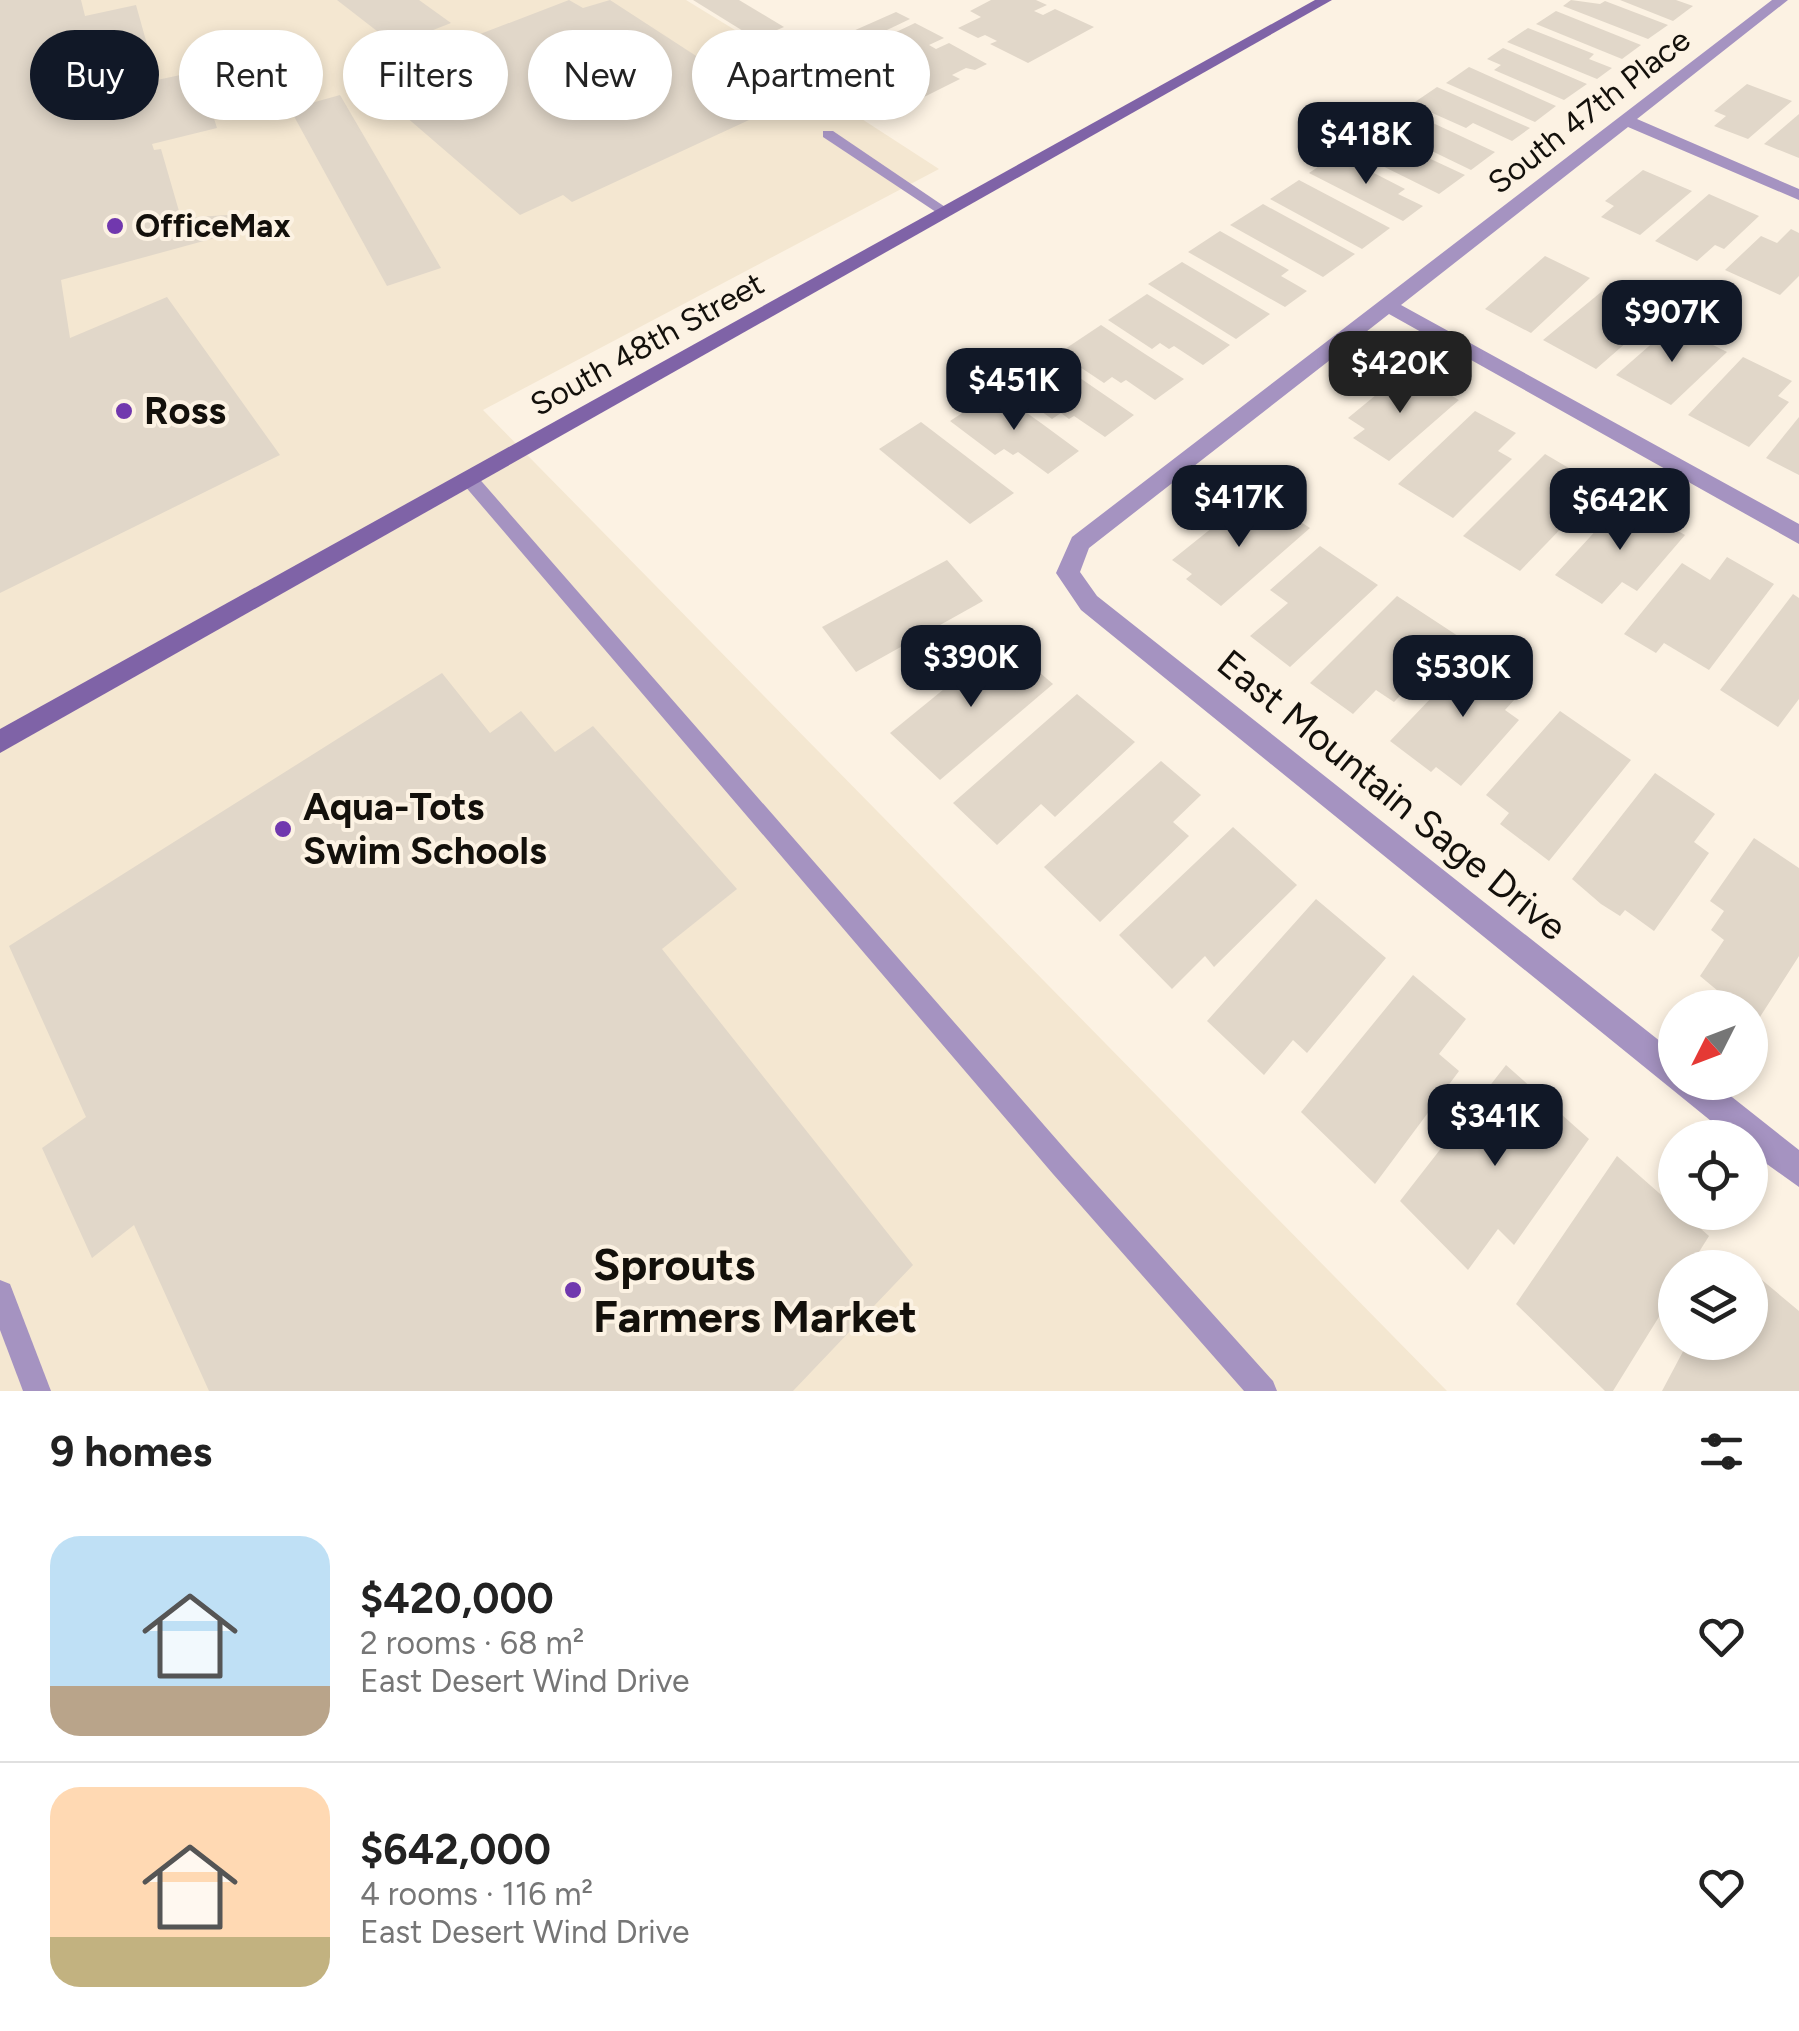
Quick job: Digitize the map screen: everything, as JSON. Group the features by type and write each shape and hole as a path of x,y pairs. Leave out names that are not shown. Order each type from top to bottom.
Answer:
{"main road":[{"name":"South 48th Street","path":"0,742 1325,0"}],"street":[{"name":"South 47th Place","path":"1068,573 1080,543 1781,0"},
{"path":"1626,120 1799,194"},
{"path":"1387,306 1799,534"},
{"name":"East Mountain Sage Drive","path":"1068,573 1088,604 1658,1058"},
{"path":"1710,1100 1799,1171"}],"lane":[{"path":"828,134 947,213"},
{"path":"470,480 1262,1391"},
{"path":"0,1294 37,1391"}],"shaded area":[{"path":"0,0 686,0 735,30 692,30 692,120 863,120 939,169 483,410 1447,1391 0,1391"}],"building":[{"path":"0,0 81,0 85,16 136,5 143,30 30,30 30,120 159,120 159,80 179,75 179,120 214,120 217,128 152,144 154,150 161,149 181,218 228,215 233,233 61,280 70,338 167,297 280,455 0,593"},
{"path":"337,0 419,0 451,23 433,30 376,30"},
{"path":"569,0 583,8 610,0 656,30 528,30 528,120 672,120 672,40 692,53 692,120 749,120 572,202 563,195 520,215 410,120 508,120 508,30 491,30"},
{"path":"693,0 739,0 784,27 741,30"},
{"path":"991,0 1036,0 1047,5 1034,11 1043,15 1055,9 1094,27 1028,63 990,44 997,41 985,35 978,38 958,28 981,17 970,11"},
{"path":"1571,0 1600,4 1605,1 1668,25 1648,39 1563,6"},
{"path":"1620,0 1676,0 1693,6 1673,21"},
{"path":"1556,11 1641,45 1622,59 1536,24"},
{"path":"896,12 910,19 887,30 855,30"},
{"path":"915,23 929,30 900,30"},
{"path":"1528,28 1594,54 1589,59 1612,68 1597,79 1507,42"},
{"path":"930,31 944,38 930,45"},
{"path":"949,43 987,64 952,75 960,79 930,94 930,46 936,49"},
{"path":"1503,48 1587,84 1564,100 1494,70 1501,65 1487,59"},
{"path":"1469,67 1556,106 1535,122 1446,83"},
{"path":"1747,84 1792,101 1748,139 1714,126 1726,116 1714,111"},
{"path":"1437,87 1530,128 1512,141 1473,123 1466,128 1412,104"},
{"path":"340,95 343,120 355,120 441,268 387,286 296,120 323,120 323,100"},
{"path":"1405,110 1495,152 1471,170 1380,126"},
{"path":"1799,114 1799,158 1764,144"},
{"path":"1364,128 1465,175 1439,194 1338,144"},
{"path":"1337,154 1405,189 1398,194 1423,206 1403,221 1309,173"},
{"path":"1643,170 1692,191 1640,235 1601,217 1614,206 1605,201"},
{"path":"1299,180 1390,228 1362,249 1270,199"},
{"path":"1709,194 1759,216 1724,249 1715,245 1697,261 1655,241"},
{"path":"1263,204 1355,254 1323,277 1230,225"},
{"path":"1791,229 1799,233 1799,276 1780,295 1725,270 1761,236 1777,243"},
{"path":"1220,231 1289,270 1281,276 1307,291 1285,307 1188,252"},
{"path":"1545,256 1590,278 1531,333 1485,309"},
{"path":"1182,262 1270,314 1236,339 1148,284"},
{"path":"1606,288 1646,309 1632,322 1643,328 1596,369 1543,340"},
{"path":"1147,294 1230,345 1203,365 1174,346 1169,349 1160,343 1152,349 1108,320"},
{"path":"1101,325 1184,379 1155,400 1126,380 1121,383 1112,377 1104,383 1059,353"},
{"path":"1673,325 1727,352 1671,405 1616,375"},
{"path":"1743,357 1792,381 1778,396 1789,402 1749,447 1688,415"},
{"path":"1051,358 1134,415 1105,437 1074,416 1069,419 1061,413 1052,419 1007,387"},
{"path":"1399,376 1416,386 1424,380 1459,400 1389,461 1353,438 1365,429 1348,418"},
{"path":"996,391 1079,451 1048,474 1018,452 1013,455 1004,449 995,455 950,421"},
{"path":"1475,411 1516,433 1498,451 1512,459 1453,518 1398,484"},
{"path":"1799,417 1799,475 1766,458"},
{"path":"921,422 1014,493 970,524 879,449"},
{"path":"1545,454 1601,487 1520,571 1463,536"},
{"path":"1266,499 1310,528 1221,606 1186,579 1192,574 1172,560 1233,511 1243,518"},
{"path":"1624,500 1685,535 1637,591 1622,582 1602,604 1555,575"},
{"path":"1320,546 1378,585 1290,667 1250,636 1288,603 1270,590"},
{"path":"1727,557 1774,584 1709,670 1664,643 1656,653 1624,634 1682,563 1710,580"},
{"path":"947,560 983,601 856,672 822,627"},
{"path":"1793,594 1799,598 1799,699 1778,727 1720,690"},
{"path":"1397,596 1458,636 1394,702 1376,690 1353,714 1310,683"},
{"path":"1003,641 1053,684 940,780 890,733"},
{"path":"1476,651 1527,686 1505,710 1519,720 1461,786 1436,767 1431,772 1390,741"},
{"path":"442,673 490,733 521,711 555,752 593,726 737,889 662,949 913,1265 793,1391 209,1391 134,1225 92,1258 42,1148 86,1117 9,946"},
{"path":"1077,694 1135,742 1055,817 1041,804 997,845 953,803"},
{"path":"1560,711 1631,760 1549,861 1500,824 1509,813 1486,795"},
{"path":"1161,761 1201,795 1173,822 1189,836 1100,922 1044,867"},
{"path":"1655,773 1715,814 1694,842 1709,853 1654,931 1625,910 1620,916 1601,904 1572,879"},
{"path":"1233,827 1297,885 1214,967 1205,956 1172,989 1119,935"},
{"path":"1754,838 1799,868 1799,956 1768,1004 1768,990 1717,990 1700,976 1724,940 1711,930 1724,911 1710,901"},
{"path":"1316,899 1386,958 1307,1053 1293,1040 1264,1075 1207,1021"},
{"path":"1413,975 1466,1019 1439,1054 1459,1071 1375,1184 1301,1112"},
{"path":"1506,1065 1589,1139 1514,1245 1498,1229 1468,1270 1400,1201"},
{"path":"1617,1156 1658,1192 1658,1230 1702,1230 1709,1236 1700,1250 1658,1250 1658,1318 1613,1391 1605,1391 1516,1304"},
{"path":"1768,1285 1799,1311 1799,1391 1662,1391 1678,1360 1768,1360"}],"place":[{"name":"OfficeMax","path":"115,226"},
{"name":"Ross","path":"124,411"},
{"name":"Aqua-Tots Swim Schools","path":"283,829"},
{"name":"Sprouts Farmers Market","path":"573,1290"}]}
